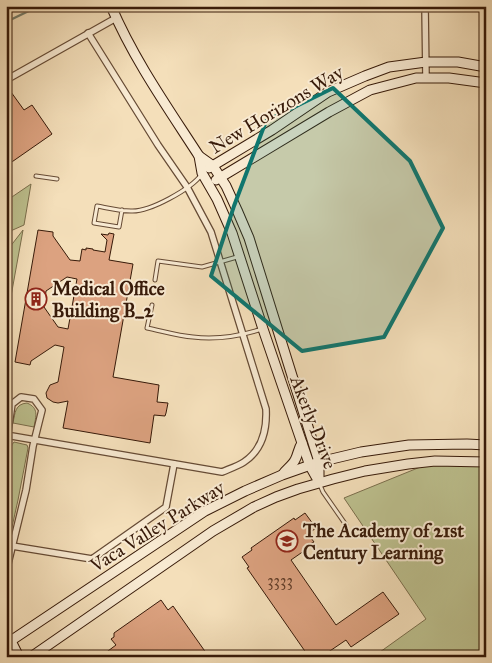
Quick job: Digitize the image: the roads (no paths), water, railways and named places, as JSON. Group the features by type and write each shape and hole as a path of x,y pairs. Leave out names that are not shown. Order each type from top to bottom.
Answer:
{"street":[{"name":"Akerly Drive","path":"111,6 142,66 199,156 213,166 237,210 249,238 319,462 319,482"},
{"path":"425,6 426,78"},
{"path":"6,80 116,18"},
{"path":"7,436 222,472 244,462 256,451 262,440 266,422 266,409 211,232 187,187 158,145 88,33"},
{"name":"New Horizons Way","path":"199,177 328,92 365,76 389,68 426,62 458,62 486,67"},
{"name":"New Horizons Way","path":"209,184 328,112 370,90 416,78 449,78 486,83"},
{"name":"Akerly Drive","path":"199,156 199,177 209,184 226,218 310,466 319,482"},
{"path":"6,445 12,404 21,397 34,399 42,410 26,490 9,545 6,572"},
{"path":"282,475 292,465 302,443"},
{"name":"Vaca Valley Parkway","path":"8,643 205,511 245,490 319,462 361,452 409,446 445,444 486,445"},
{"name":"Vaca Valley Parkway","path":"32,657 213,531 254,507 276,497 319,482 365,471 434,461 486,462"},
{"path":"9,545 92,559 166,507 174,464"},
{"path":"6,632 8,643 19,657"}],"lane":[{"path":"36,176 58,179"},
{"path":"122,210 120,227 94,223 97,206 133,211 147,209 158,205 199,177"},
{"path":"155,280 158,261 202,267 240,256"},
{"path":"152,305 147,328 192,337 216,338 243,335 263,329"},
{"path":"319,482 323,492 346,525"}],"waterway":[{"path":"6,22 39,6"}],"place":[{"name":"Medical Office Building B_2","path":"36,299"},
{"name":"The Academy of 21st Century Learning","path":"287,541"}]}
